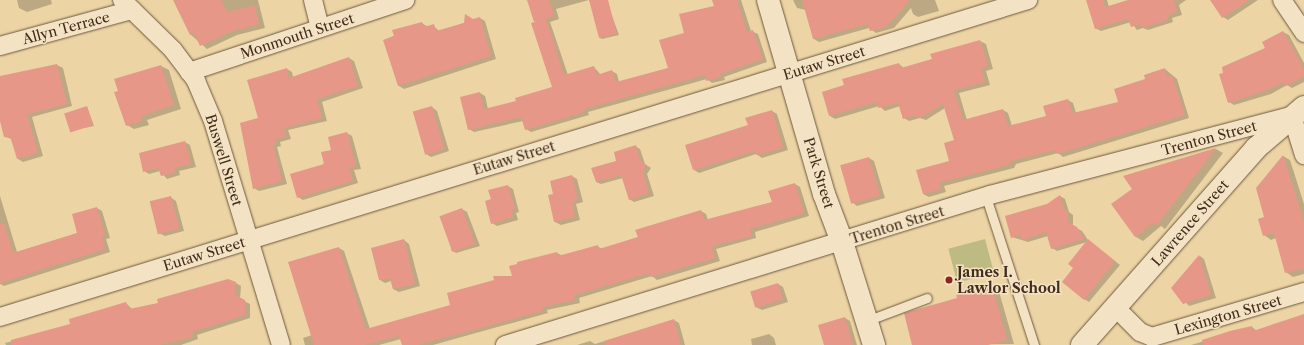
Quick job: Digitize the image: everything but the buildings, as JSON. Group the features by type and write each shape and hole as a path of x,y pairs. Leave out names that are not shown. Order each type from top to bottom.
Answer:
{"main road":[{"name":"Park Street","path":"768,0 824,194 842,242 874,345"},
{"name":"Lawrence Street","path":"1082,345 1256,148 1298,112"}],"street":[{"path":"313,0 320,28"},
{"name":"Monmouth Street","path":"189,72 405,0"},
{"name":"Eutaw Street","path":"0,317 1028,0"},
{"path":"1282,0 1304,33"},
{"name":"Allyn Terrace","path":"0,46 127,5"},
{"name":"Buswell Street","path":"127,5 173,50 196,81 213,121 281,345"},
{"path":"1298,112 1304,155"},
{"name":"Trenton Street","path":"505,345 986,197 1298,112"},
{"name":"Lexington Street","path":"1116,308 1140,332 1152,337 1304,292"}],"lane":[{"path":"986,197 1034,345"},
{"path":"866,321 927,298"}],"shaded area":[{"path":"985,239 994,273 957,283 948,249"}],"place":[{"name":"James I. Lawlor School","path":"949,280"}]}
